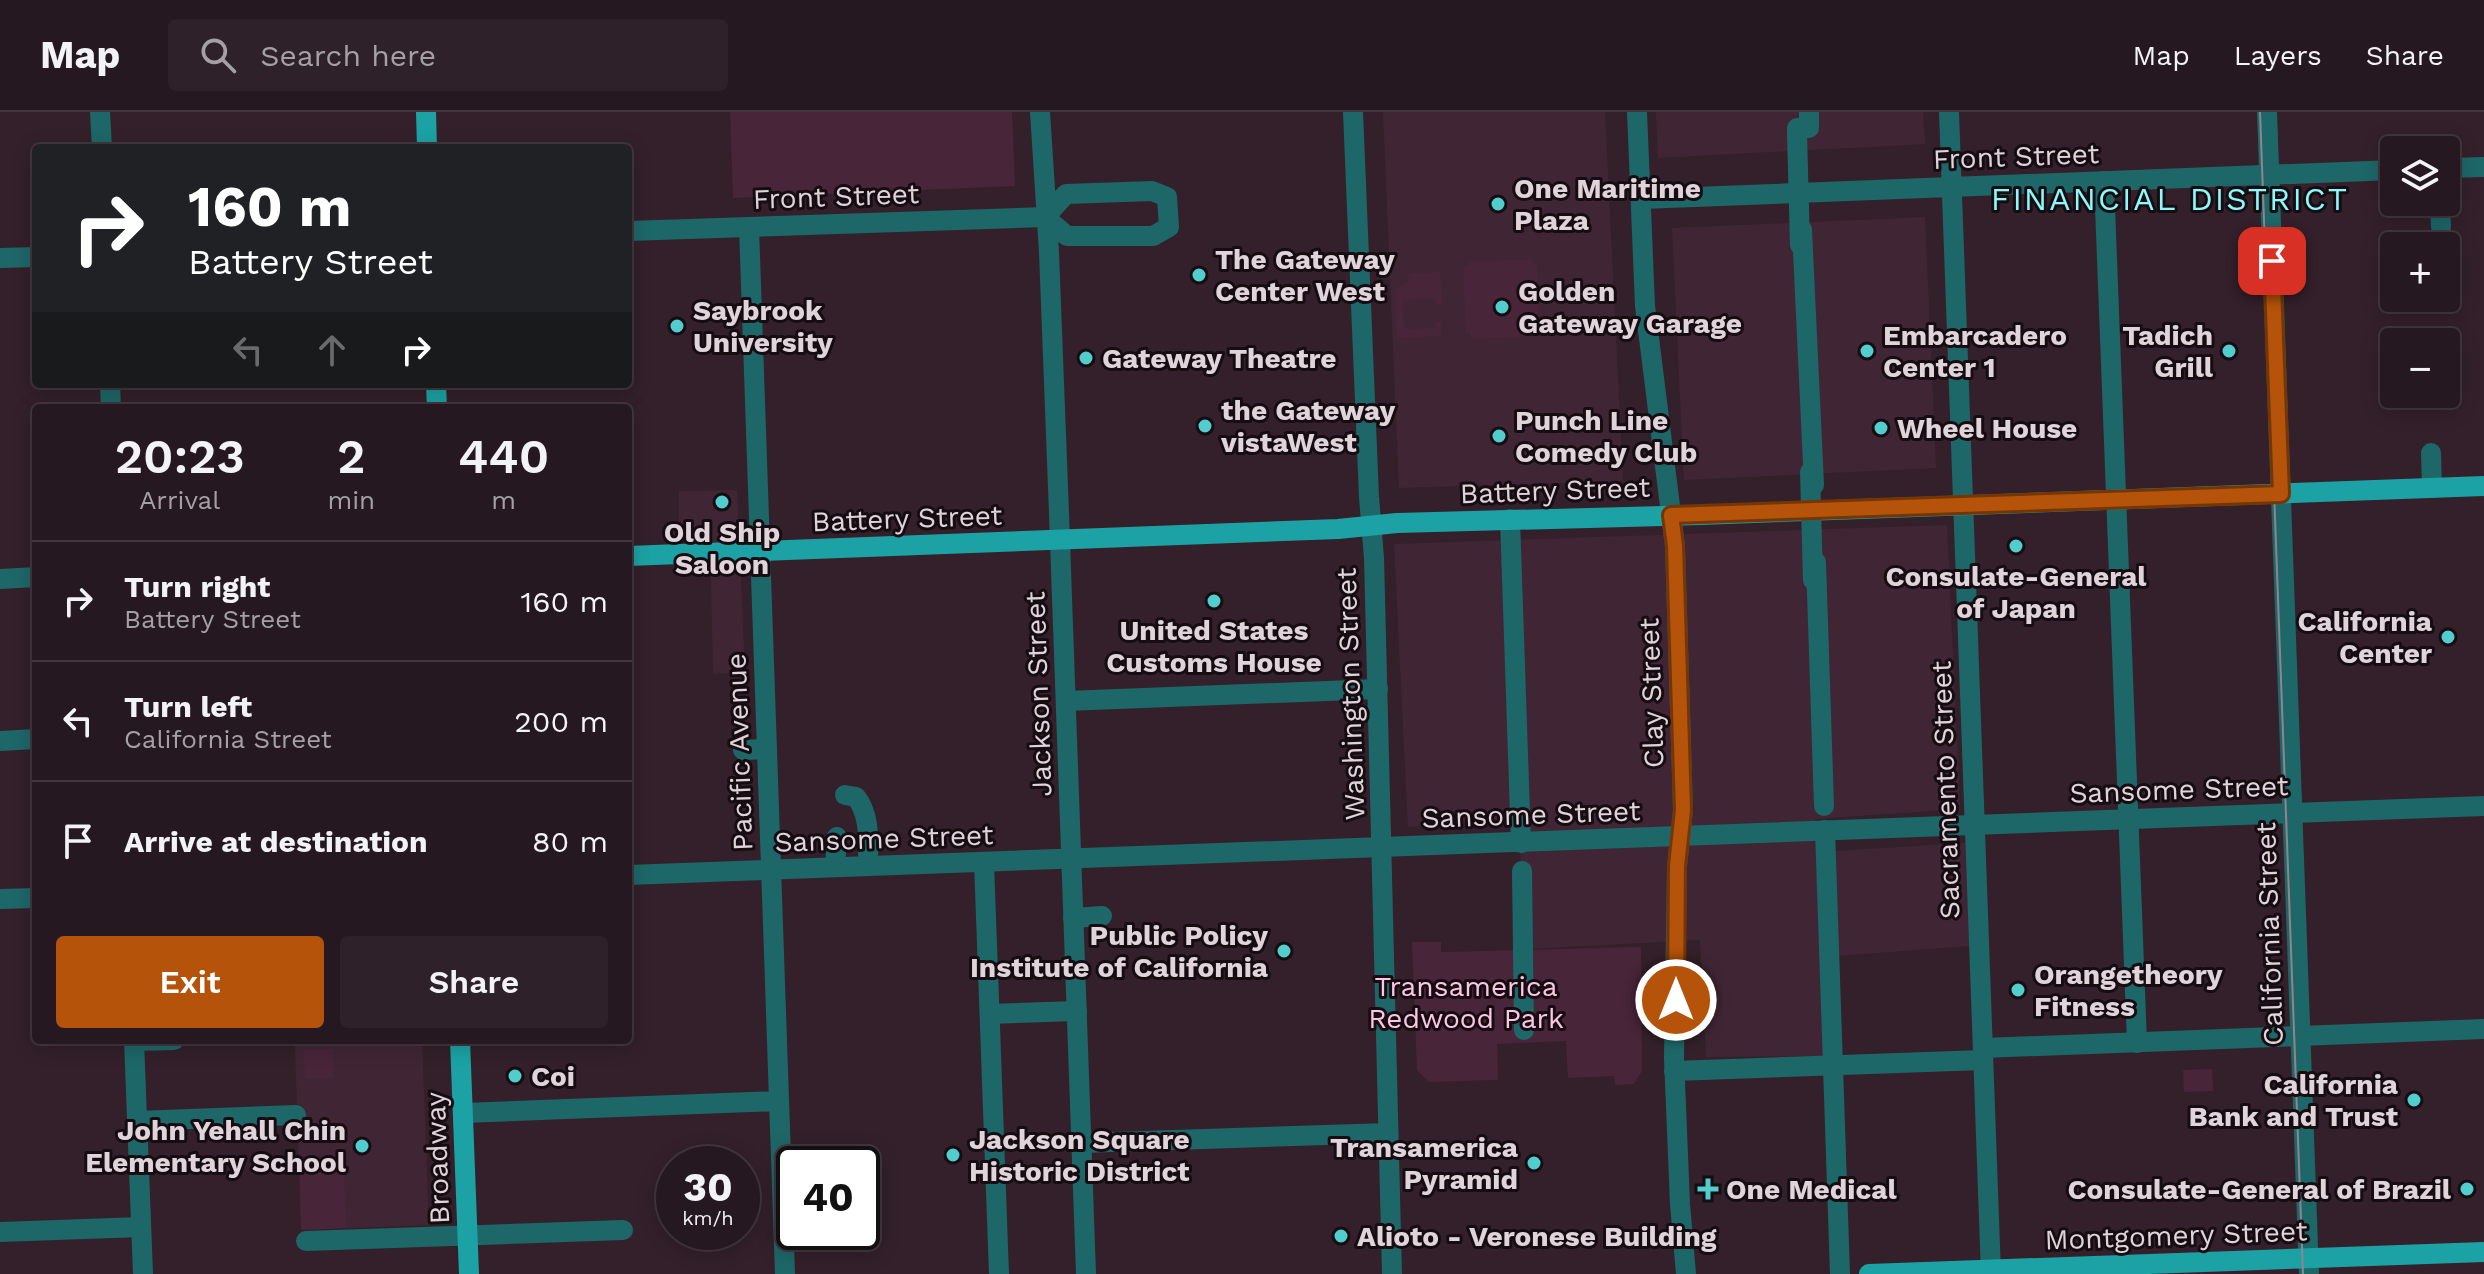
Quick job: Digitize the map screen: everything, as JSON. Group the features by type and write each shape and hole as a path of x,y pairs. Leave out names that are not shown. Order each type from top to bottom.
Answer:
{"main road":[{"path":"426,112 427,144"},
{"name":"Battery Street","path":"632,556 1338,529 1397,523 2484,486"},
{"name":"Broadway","path":"460,1044 469,1274"},
{"name":"Montgomery Street","path":"1869,1274 2309,1266 2484,1252"}],"street":[{"path":"100,112 102,144"},
{"name":"Jackson Street","path":"1040,112 1049,252 1086,1274"},
{"name":"Washington Street","path":"1353,112 1378,689 1392,1274"},
{"name":"Clay Street","path":"1637,112 1645,306 1675,546 1683,810 1677,866 1674,1071 1680,1216 1686,1274"},
{"path":"1807,573 1811,459 1797,128 1809,128 1809,112"},
{"name":"Sacramento Street","path":"1949,112 1991,1272"},
{"name":"California Street","path":"2267,112 2309,1266"},
{"path":"2460,168 2484,167"},
{"name":"Front Street","path":"1641,199 2380,170"},
{"path":"2104,181 2137,1043"},
{"path":"1152,191 1167,197 1169,227 1153,236 1067,236 1045,217 1066,194 1152,191"},
{"path":"2441,216 2441,227"},
{"name":"Front Street","path":"632,231 1045,217"},
{"path":"1802,226 1814,485"},
{"name":"Pacific Avenue","path":"749,227 785,1274"},
{"path":"0,258 32,257"},
{"path":"2431,453 2432,488"},
{"path":"1510,519 1521,843"},
{"path":"1815,541 1824,806"},
{"path":"0,579 32,577"},
{"path":"1066,701 1378,689"},
{"path":"0,741 32,739"},
{"path":"743,750 767,749"},
{"path":"845,795 856,797 867,817 868,866"},
{"name":"Sansome Street","path":"632,875 2484,806"},
{"path":"1825,830 1840,1274"},
{"path":"835,867 837,837"},
{"path":"984,862 999,1274"},
{"path":"1522,871 1524,1030"},
{"path":"0,899 32,898"},
{"path":"1073,918 1102,916"},
{"path":"990,1014 1077,1011"},
{"path":"1674,1071 1833,1065 2137,1043 2484,1029"},
{"path":"134,1044 143,1274"},
{"path":"463,1113 779,1101"},
{"path":"137,1121 296,1115"},
{"path":"1082,1143 1388,1133"},
{"path":"0,1232 141,1227"},
{"path":"306,1241 623,1230"}],"shaded area":[{"name":"Golden Gateway Garage","path":"1383,112 1605,112 1623,481 1399,488"},
{"path":"1656,112 1923,112 1925,144 1658,158"},
{"name":"Embarcadero Center 1","path":"1925,217 1936,468 1684,480 1672,228"},
{"path":"737,490 745,672 713,674 710,530 679,529 679,491"},
{"path":"1947,525 1960,809 1815,819 1823,1056 1706,1057 1700,940 1526,949 1518,818 1408,827 1394,544"},
{"path":"1965,843 1970,946 1837,956 1834,851"},
{"name":"John Yehall Chin Elementary School","path":"422,1044 429,1225 301,1230 295,1045"}],"green space":[{"path":"730,112 1012,112 1015,186 733,198"},
{"path":"1531,259 1532,265 1537,265 1539,330 1534,330 1534,336 1471,339 1471,333 1466,333 1463,267 1469,267 1469,262"},
{"path":"1440,272 1442,304 1436,304 1435,298 1403,300 1404,329 1435,328 1436,322 1441,322 1441,336 1397,338 1395,290 1407,283 1409,274"},
{"name":"Transamerica Redwood Park","path":"1412,942 1441,942 1441,952 1641,947 1642,1071 1634,1084 1615,1085 1614,1076 1568,1078 1566,1041 1497,1044 1498,1080 1429,1082 1417,1070"},
{"path":"333,1048 334,1078 305,1079 304,1049"},
{"path":"2212,1069 2213,1091 2184,1092 2183,1070"},
{"path":"344,1171 346,1228 301,1230 300,1173"}],"tram line":[{"path":"2260,112 2303,1274"}],"place":[{"name":"One Maritime Plaza","path":"1498,204"},
{"name":"The Gateway Center West","path":"1199,275"},
{"name":"Golden Gateway Garage","path":"1502,307"},
{"name":"Saybrook University","path":"677,326"},
{"name":"Embarcadero Center 1","path":"1867,351"},
{"name":"Tadich Grill","path":"2229,351"},
{"name":"Gateway Theatre","path":"1086,358"},
{"name":"the Gateway vistaWest","path":"1205,426"},
{"name":"Wheel House","path":"1881,428"},
{"name":"Punch Line Comedy Club","path":"1499,436"},
{"name":"Old Ship Saloon","path":"722,502"},
{"name":"Consulate-General of Japan","path":"2016,546"},
{"name":"United States Customs House","path":"1214,601"},
{"name":"California Center","path":"2448,637"},
{"name":"Public Policy Institute of California","path":"1284,951"},
{"name":"Orangetheory Fitness","path":"2018,990"},
{"name":"Coi","path":"515,1076"},
{"name":"California Bank and Trust","path":"2414,1100"},
{"name":"John Yehall Chin Elementary School","path":"362,1146"},
{"name":"Jackson Square Historic District","path":"953,1155"},
{"name":"Transamerica Pyramid","path":"1534,1163"},
{"name":"One Medical","path":"1708,1189"},
{"name":"Consulate-General of Brazil","path":"2467,1189"},
{"name":"Alioto - Veronese Building","path":"1341,1236"}],"district":[{"name":"FINANCIAL DISTRICT","path":"2170,199"}],"route":[{"path":"1676,1000 1677,866 1683,810 1675,546 1671,515 2281,494 2272,261"}]}
